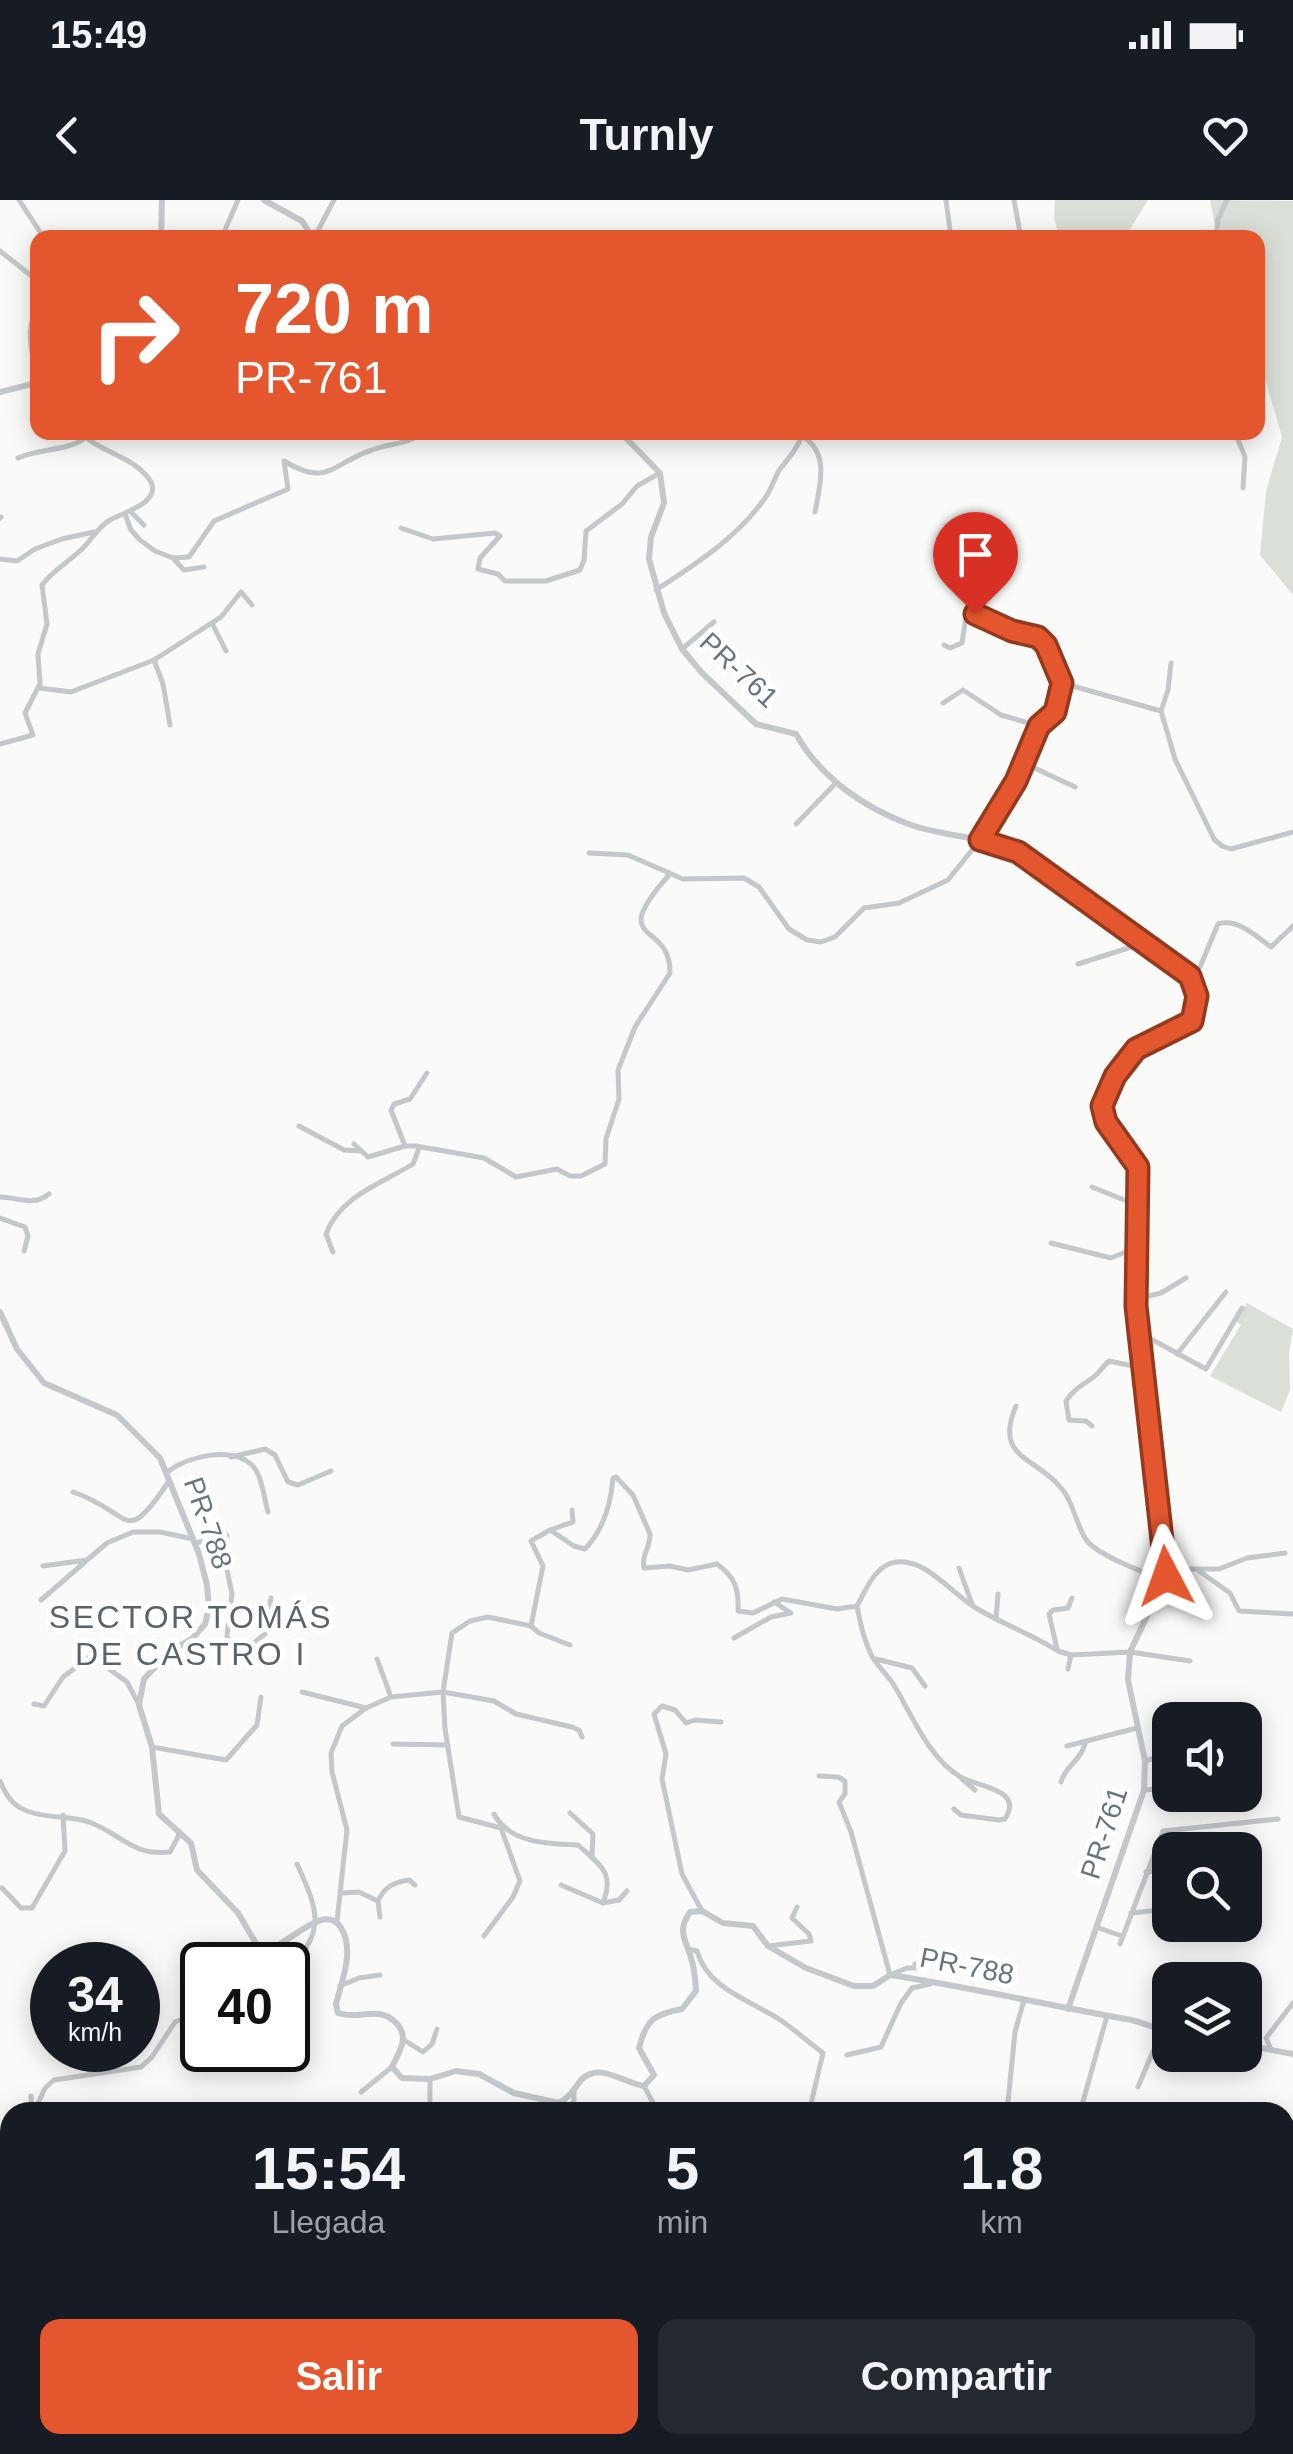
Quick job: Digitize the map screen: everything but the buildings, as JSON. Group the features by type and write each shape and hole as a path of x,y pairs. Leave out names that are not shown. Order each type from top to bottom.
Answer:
{"street":[{"path":"19,200 39,230"},
{"path":"161,230 162,200"},
{"path":"225,230 238,200"},
{"path":"264,200 302,221 307,230"},
{"path":"315,230 334,200"},
{"path":"946,200 950,230"},
{"path":"1014,200 1019,230"},
{"path":"1217,230 1228,200"},
{"path":"0,251 30,275"},
{"path":"0,392 30,387"},
{"path":"18,458 58,450 75,440"},
{"path":"0,744 32,735 25,713 40,688 38,654 46,624 42,585 53,570 86,545 94,532 148,500 153,490 151,482 132,463 92,440"},
{"path":"128,512 131,530 140,540 173,558 189,557 214,522 288,489 284,461 304,473 316,474 371,450 413,440"},
{"path":"401,528 433,539 495,533 500,536 480,558 478,569 498,574 505,581 546,581 580,570 586,531 622,504 637,486 660,473 628,440"},
{"path":"656,590 701,561 736,531 767,496 777,472 800,440"},
{"path":"809,440 824,468 815,512"},
{"path":"1238,440 1245,457 1243,488"},
{"name":"PR-761","path":"660,473 664,504 651,538 649,559 656,590 682,648 756,724 796,734 810,758 836,784 911,825 1018,852 1190,976"},
{"path":"128,512 144,525"},
{"path":"0,559 17,560 48,544 94,532"},
{"path":"173,558 184,570 204,567"},
{"path":"40,688 72,692 154,660 212,623 241,592 252,605"},
{"path":"590,854 628,855 670,875 700,880 744,878 759,887 789,929 807,940 820,942 835,936 864,908 900,902 948,880 980,840 1016,781 1039,726 1055,712 1062,683 1046,645 1038,637 1012,631 975,614 966,616 962,643 950,648 944,645"},
{"path":"682,648 714,622"},
{"path":"212,623 226,651"},
{"path":"154,660 163,684 170,725"},
{"path":"1171,663 1161,711 1175,760 1214,839 1232,849 1293,832"},
{"path":"1062,683 1161,711"},
{"path":"944,704 962,690 1001,715 1039,726"},
{"path":"1024,762 1075,787"},
{"path":"796,824 836,784"},
{"path":"354,1144 368,1157 405,1146 484,1158 516,1178 557,1169 570,1176 581,1176 605,1164 606,1139 619,1099 618,1070 636,1027 670,973 665,949 644,930 640,915 670,875"},
{"path":"1166,1576 1136,1300 1138,1167 1106,1122 1102,1106 1115,1076 1136,1049 1192,1021 1197,996 1190,976 1200,967 1218,924 1228,921 1239,925 1272,947 1293,926"},
{"path":"1078,964 1144,943"},
{"path":"405,1146 391,1110 394,1104 410,1099 427,1072"},
{"path":"299,1126 344,1150 360,1151"},
{"path":"333,1252 326,1234 331,1220 350,1198 413,1164 419,1147"},
{"path":"1092,1187 1138,1205"},
{"path":"0,1197 28,1202 48,1194"},
{"path":"0,1218 24,1226 28,1236 24,1251"},
{"path":"1051,1243 1111,1258 1135,1248"},
{"path":"1136,1300 1161,1293 1186,1278"},
{"path":"1177,1354 1226,1292"},
{"path":"1140,1333 1206,1369 1242,1308"},
{"name":"PR-788","path":"0,1312 38,1377 117,1415 160,1458 194,1541 207,1586 205,1624 144,1679 138,1705"},
{"path":"1092,1426 1086,1421 1069,1420 1066,1401 1071,1393 1095,1378 1108,1361 1143,1368"},
{"path":"1016,1406 1008,1424 1008,1439 1025,1460 1063,1490 1088,1543 1158,1578 1219,1569 1247,1558 1284,1553"},
{"path":"167,1472 181,1461 195,1457 230,1457 265,1449 275,1455 288,1482 298,1485 331,1471"},
{"path":"230,1457 248,1462 256,1470 268,1512"},
{"path":"550,1530 585,1550 604,1520 616,1477 633,1495 650,1534 642,1560 644,1568 670,1566 688,1570 717,1564 735,1582 738,1611 753,1613 782,1598 837,1610 857,1606"},
{"path":"73,1492 97,1500 126,1522 137,1521 148,1514 169,1481"},
{"path":"531,1626 543,1566 531,1541 573,1522 572,1510"},
{"path":"40,1600 106,1543 134,1532 160,1532 194,1541 224,1531 232,1594 227,1636 233,1652 245,1650 264,1634 271,1598"},
{"path":"43,1566 86,1560"},
{"path":"975,1790 932,1748 873,1658 860,1625 857,1606 874,1575 888,1564 900,1561 936,1576 973,1606 1058,1652 1072,1656 1130,1652 1190,1660"},
{"path":"959,1568 973,1606"},
{"path":"1198,1570 1230,1593 1239,1610 1293,1614"},
{"name":"PR-761","path":"1068,2010 1144,1790 1146,1761 1128,1680 1130,1652 1166,1576"},
{"path":"996,1618 998,1594"},
{"path":"1058,1652 1050,1614 1068,1608 1072,1598"},
{"path":"734,1638 771,1616 791,1614 774,1602"},
{"path":"570,1645 540,1634 531,1626 488,1617 456,1630 449,1644 443,1692 448,1745 459,1816 546,1844 578,1845 609,1879 603,1903"},
{"path":"34,1704 44,1706 63,1677 91,1656 128,1682 152,1748 156,1809 191,1843 197,1870 238,1913 260,1950 270,1951 316,1922 327,1918 337,1921"},
{"path":"1068,1669 1072,1656"},
{"path":"873,1658 912,1668 925,1686"},
{"path":"377,1659 391,1697"},
{"path":"302,1692 366,1708"},
{"path":"361,2092 392,2067 404,2040 401,2028 388,2016 376,2013 350,2017 338,2012 336,2004 348,1952 337,1921 347,1830 331,1753 342,1726 366,1708 391,1697 443,1692 494,1702 516,1714 572,1726 582,1737"},
{"path":"152,1748 165,1747 226,1760 257,1725 261,1696"},
{"path":"644,2086 654,2075 638,2048 645,2025 656,2014 682,2009 696,1992 693,1962 681,1934 682,1923 690,1912 702,1911 682,1874 662,1779 666,1754 654,1714 662,1706 674,1710 686,1724 695,1720 722,1722"},
{"path":"1067,1746 1137,1728"},
{"path":"393,1744 448,1745"},
{"path":"1061,1782 1064,1773 1080,1758 1084,1744"},
{"path":"1146,1761 1152,1759"},
{"path":"819,1776 838,1777 845,1782 844,1794 838,1802 851,1832 890,1975 916,1968 915,1964"},
{"path":"954,1808 962,1815 999,1820 1005,1819 1010,1811 1002,1792 960,1778"},
{"path":"0,1781 17,1806 93,1823 134,1849 151,1854 170,1852 180,1833"},
{"path":"1144,1790 1152,1789"},
{"path":"570,1812 593,1834 592,1858"},
{"path":"484,1936 514,1897 520,1882 494,1814"},
{"path":"2,1888 21,1908 32,1908 65,1851 63,1816"},
{"path":"1096,1927 1121,1940 1163,1831 1278,1819"},
{"path":"297,1864 312,1897 316,1922 309,1942"},
{"path":"1146,1872 1152,1872"},
{"path":"380,1917 378,1901 382,1891 409,1880 415,1885"},
{"path":"560,1884 603,1903 619,1900 627,1891"},
{"path":"340,1893 359,1892 378,1901"},
{"path":"768,1946 811,1941 792,1918 797,1906"},
{"path":"1131,1912 1152,1910"},
{"name":"PR-788","path":"702,1911 723,1923 753,1926 768,1946 806,1968 854,1986 873,1986 890,1975 1131,2019 1152,2026"},
{"path":"688,1949 697,1951 706,1972 739,2000 778,2018 823,2053 811,2102"},
{"path":"340,1986 358,1978 380,1976"},
{"path":"848,2055 881,2047 900,2003 912,1988 948,1984"},
{"path":"1009,2102 1015,2032 1024,2000"},
{"path":"1271,2050 1266,2038 1293,2003"},
{"path":"1083,2102 1107,2016"},
{"path":"38,2102 54,2080 141,2067 180,2020"},
{"path":"404,2040 423,2052 432,2044 437,2029"},
{"path":"1262,2049 1293,2054"},
{"path":"1138,2086 1152,2058"},
{"path":"392,2067 409,2080 430,2080 456,2070 478,2074 514,2093 555,2102"},
{"path":"562,2102 586,2075 601,2071 644,2086"},
{"path":"430,2080 430,2100"},
{"path":"644,2086 653,2102"},
{"path":"573,2102 574,2089"},
{"path":"32,2096 32,2102"}],"shaded area":[{"path":"1055,200 1148,200 1129,230 1057,230"},
{"path":"1210,200 1293,201 1293,595 1260,555 1266,491 1282,437 1265,378 1265,230 1216,230"},
{"path":"1247,1303 1293,1329 1290,1390 1281,1412 1210,1376 1241,1325 1236,1321"}],"district":[{"name":"SECTOR TOMÁS DE CASTRO I","path":"191,1636"}],"route":[{"path":"975,614 1012,631 1038,637 1046,645 1062,683 1055,712 1039,726 1016,781 980,840 1018,852 1113,920 1190,976 1197,996 1192,1021 1136,1049 1115,1076 1102,1106 1106,1122 1138,1167 1136,1306 1166,1576"}]}
